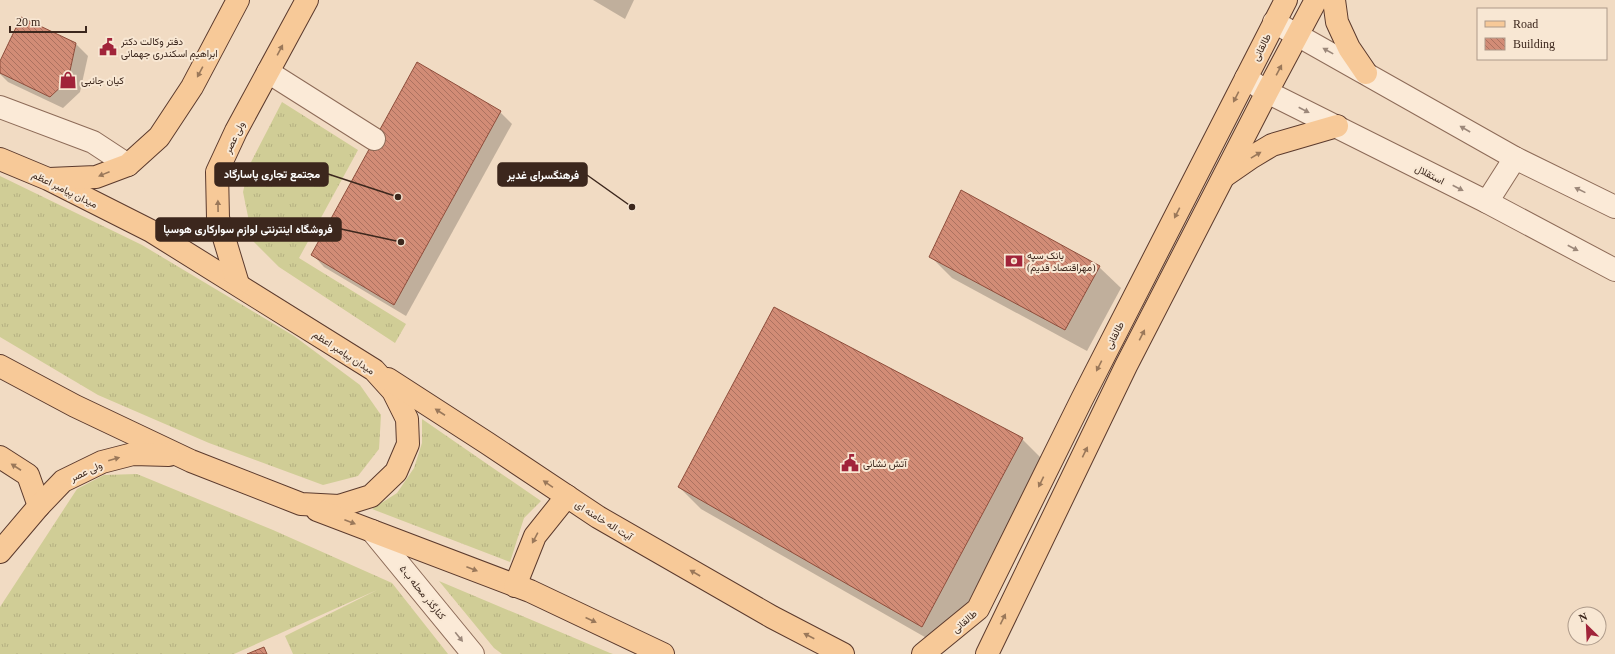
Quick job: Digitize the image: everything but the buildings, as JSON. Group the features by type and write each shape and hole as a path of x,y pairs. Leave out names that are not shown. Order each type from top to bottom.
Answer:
{"main road":[{"path":"48,179 96,178 128,165 159,138 192,87 238,0"},
{"name":"ولی عصر","path":"238,284 218,218 217,172 236,130 307,0"},
{"name":"طالقانی","path":"923,654 978,609 1082,399 1286,0"},
{"path":"987,654 1126,366 1316,0"},
{"path":"1334,0 1337,22 1349,48 1366,73"},
{"path":"1224,177 1272,145 1337,126"},
{"name":"میدان پیامبر اعظم","path":"0,159 48,179 151,231 374,370 393,391 407,419 408,444 396,472 371,496 339,506 301,504 178,456 76,406 0,366"},
{"name":"آیت اله خامنه ای","path":"374,370 598,517 772,617 843,654"},
{"name":"ولی عصر","path":"0,552 39,506 63,481 102,462 133,454 178,456"},
{"path":"0,457 28,475 39,506"},
{"path":"515,586 534,536 567,496"},
{"path":"301,504 515,586 664,654"}],"street":[{"path":"1274,22 1515,158 1615,207"},
{"path":"268,72 374,139"},
{"name":"استقلال","path":"1246,78 1267,92 1487,202 1615,270"},
{"path":"0,107 93,142 128,165"},
{"path":"1487,202 1515,158"},
{"name":"کنارگذر محله ب۵","path":"372,531 473,654"}],"green space":[{"path":"282,102 358,150 299,258 406,324 395,343 279,267 253,241 243,192 249,166"},
{"path":"0,176 142,245 294,336 360,385 381,415 379,449 358,476 323,485 209,443 98,395 0,337"},
{"path":"422,419 541,501 524,518 510,562 372,509 397,493 414,468 422,443"},
{"path":"137,474 273,530 392,583 448,654 293,654 285,636 377,590 234,654 0,654 0,607 77,489 104,475"},
{"path":"439,581 613,654 502,654 494,648"}],"place":[{"name":"دفتر وکالت دکتر ابراهیم اسکندری جهمانی","path":"108,47"},
{"name":"کیان جانبی","path":"68,80"},
{"name":"مجتمع تجاری پاسارگاد","path":"398,197"},
{"name":"فرهنگسرای غدیر","path":"632,207"},
{"name":"فروشگاه اینترنتی لوازم سوارکاری هوسپا","path":"401,242"},
{"name":"بانک سپه (مهراقتصاد قدیم)","path":"1014,261"},
{"name":"آتش نشانی","path":"850,463"}]}
